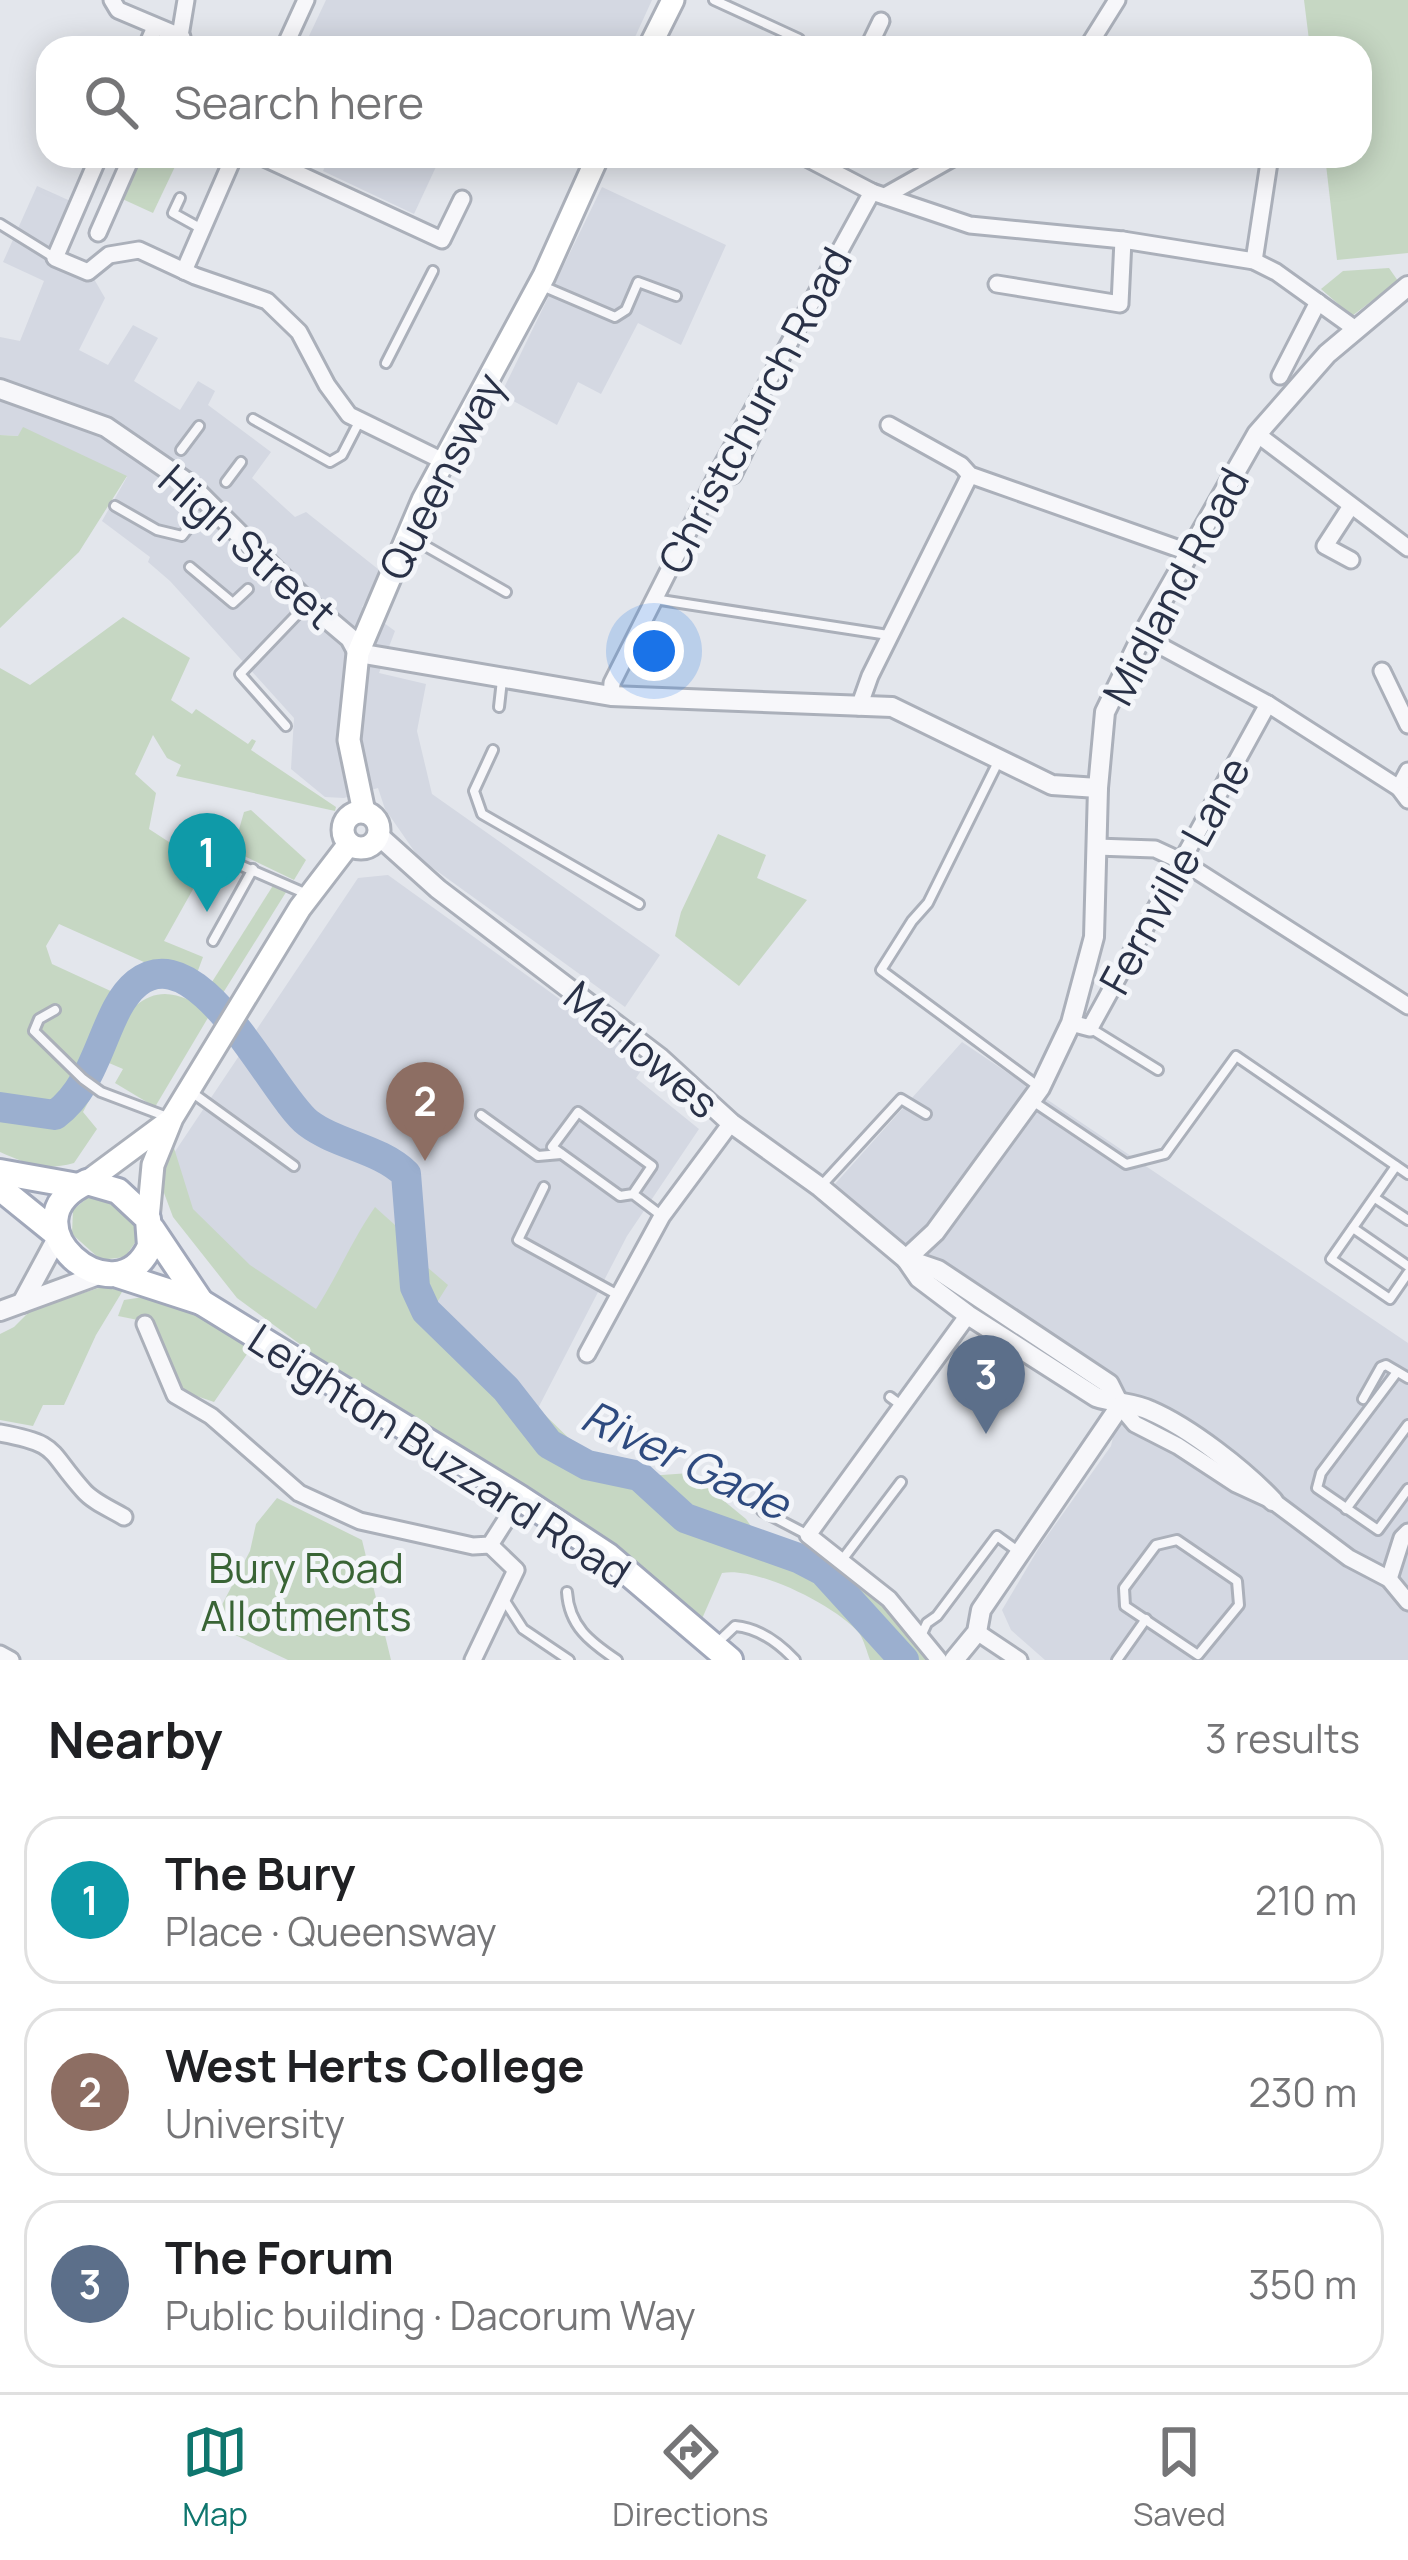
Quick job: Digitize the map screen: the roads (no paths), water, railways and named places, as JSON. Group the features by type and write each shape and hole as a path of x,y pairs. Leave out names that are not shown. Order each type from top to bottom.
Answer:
{"main road":[{"path":"656,36 673,0"},
{"name":"Queensway","path":"364,812 349,740 358,652 443,461 539,285 593,168"},
{"path":"364,812 377,820 379,836 364,848 349,844 344,836 344,822 364,812"},
{"path":"0,1188 55,1236 70,1259 111,1274 146,1255 153,1165 172,1118 310,896 349,844"},
{"path":"55,1236 58,1208 82,1184 172,1118"},
{"path":"0,1172 118,1191 150,1224"},
{"name":"Leighton Buzzard Road","path":"150,1224 201,1302"},
{"name":"Leighton Buzzard Road","path":"111,1274 201,1302 520,1498 607,1555 722,1653"}],"street":[{"path":"112,0 118,10 170,36"},
{"path":"181,36 186,0"},
{"path":"290,36 306,0"},
{"path":"1094,36 1117,0"},
{"path":"874,36 881,21"},
{"path":"151,36 155,27"},
{"path":"94,168 55,258 88,272 109,255 139,250 184,272 267,301 299,332 349,415 443,461"},
{"path":"98,233 127,168"},
{"path":"184,272 229,168"},
{"path":"284,168 441,247 463,199"},
{"path":"830,168 878,194 970,225 1123,240 1254,261 1354,328"},
{"path":"878,194 931,168"},
{"path":"1254,261 1268,168"},
{"name":"Christchurch Road","path":"611,696 612,683 652,598 878,194"},
{"path":"997,284 1120,304 1123,240"},
{"name":"Midland Road","path":"906,1259 934,1232 1081,1025 1094,937 1098,788 1106,712 1142,636 1257,434 1354,328 1408,286"},
{"path":"1280,376 1318,302"},
{"name":"High Street","path":"0,389 174,459 268,571 350,638 358,652"},
{"path":"733,475 769,400 761,396"},
{"path":"889,425 961,464 970,475 1188,552"},
{"path":"1257,434 1408,548"},
{"path":"859,707 970,475"},
{"path":"1351,506 1325,546 1351,560"},
{"path":"1142,636 1268,704 1403,794 1408,771"},
{"path":"358,652 611,696 892,707 1052,785 1098,788"},
{"path":"1382,671 1408,725"},
{"name":"Fernville Lane","path":"1081,1025 1183,862 1268,704"},
{"name":"Marlowes","path":"379,836 437,889 660,1058 731,1124 820,1187 906,1259 919,1278 968,1315 1096,1397 1149,1409 1248,1474 1273,1501 1349,1558 1389,1579 1408,1602"},
{"path":"1096,847 1155,849 1183,862 1408,1006"},
{"path":"587,1354 662,1216 731,1124"},
{"path":"22,1303 55,1236"},
{"name":"Marlowes","path":"906,1259 938,1270 1109,1384 1120,1406"},
{"path":"0,1311 111,1274"},
{"path":"939,1660 889,1599 808,1535 896,1401 968,1315"},
{"path":"145,1324 176,1396 211,1416 298,1493 360,1521 472,1546 490,1545 515,1570 473,1660"},
{"path":"954,1660 977,1632 981,1610 1120,1406"},
{"path":"0,1433 36,1439 63,1460 85,1493 124,1517"},
{"path":"490,1545 520,1498"},
{"path":"1389,1579 1408,1532"},
{"path":"1389,1579 1408,1566"},
{"path":"977,1632 1019,1660"},
{"path":"0,1654 11,1660"}],"lane":[{"path":"714,0 795,36"},
{"path":"180,198 173,213 201,229"},
{"path":"0,224 55,258"},
{"path":"386,363 433,272"},
{"path":"539,285 615,317 626,310 638,282 676,296"},
{"path":"253,419 330,462 342,454 360,420"},
{"path":"174,459 199,426"},
{"path":"226,482 241,462"},
{"path":"115,506 157,530 182,536 193,522"},
{"path":"407,536 506,592"},
{"path":"190,567 233,603 248,589"},
{"path":"652,598 890,636"},
{"path":"286,726 240,674 308,603"},
{"path":"500,706 502,678"},
{"path":"493,750 475,791 482,814 639,904"},
{"path":"1000,758 928,903 880,970 1126,1164 1165,1154 1236,1056 1408,1174"},
{"path":"212,853 310,896"},
{"path":"213,941 253,869"},
{"path":"55,1010 40,1019 34,1031 86,1081 111,1096 172,1118"},
{"path":"1081,1025 1157,1070"},
{"path":"189,1090 294,1166"},
{"path":"820,1187 901,1100 926,1114"},
{"path":"633,1194 652,1166 578,1112 552,1148 620,1196 633,1194 662,1216"},
{"path":"481,1115 538,1156 561,1154"},
{"path":"1353,1228 1408,1269 1390,1299 1331,1259 1396,1166"},
{"path":"544,1187 518,1240 619,1296"},
{"path":"1374,1197 1408,1220"},
{"path":"1364,1399 1382,1367 1386,1365 1404,1379 1317,1480 1317,1488 1378,1530 1408,1489"},
{"path":"1346,1510 1408,1425"},
{"path":"842,1562 901,1482"},
{"path":"763,1511 808,1535"},
{"path":"921,1637 927,1623 997,1536 1021,1554"},
{"path":"1177,1540 1237,1581 1239,1605 1198,1655 1146,1619 1125,1606 1124,1588 1156,1545 1177,1540"},
{"path":"567,1592 568,1610 580,1632 617,1660"},
{"path":"502,1597 523,1629 569,1660"},
{"path":"1117,1660 1146,1619"},
{"path":"722,1653 735,1627 743,1627 779,1643 795,1660"}],"waterway":[{"name":"River Gade","path":"0,1107 55,1115 83,1084 125,995 137,983 161,974 185,980 233,1024 308,1123 406,1174 415,1287 426,1311 506,1389 549,1444 587,1465 639,1476 685,1518 823,1571 904,1660"}],"place":[{"name":"The Bury","path":"207,912"},
{"name":"West Herts College","path":"425,1161"},
{"name":"The Forum","path":"986,1434"}],"park label":[{"name":"Bury Road Allotments","path":"306,1591"}]}
